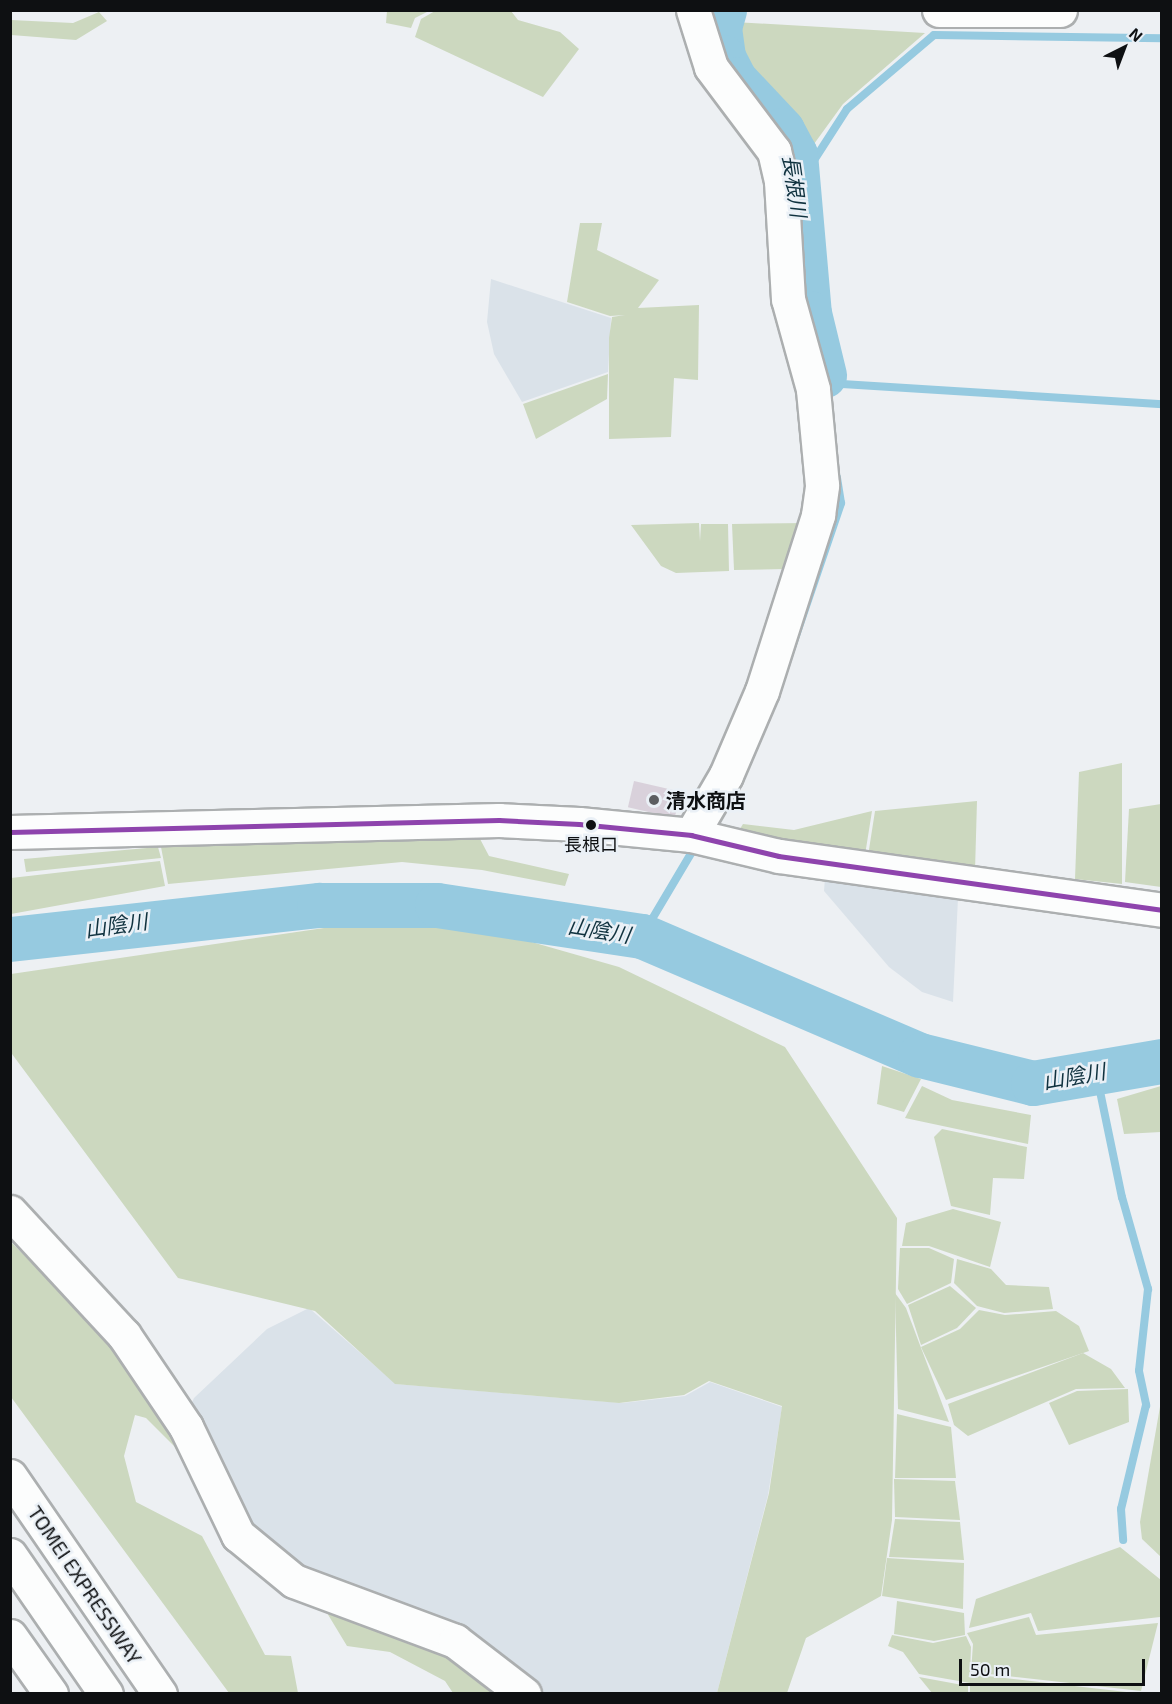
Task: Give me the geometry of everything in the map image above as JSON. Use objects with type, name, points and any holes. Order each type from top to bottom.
[{"type":"main road","points":[[691,835],[726,775],[762,691],[818,515],[822,485],[813,389],[788,299],[781,181],[774,151],[720,83],[701,50],[693,10]]},
{"type":"main road","points":[[939,10],[1060,10]]},
{"type":"main road","points":[[10,832],[499,820],[691,835],[779,856],[1161,910]]},
{"type":"main road","points":[[10,1212],[124,1335],[186,1427],[238,1535],[294,1581],[455,1641],[524,1694]]},
{"type":"main road","name":"TOMEI EXPRESSWAY","points":[[10,1476],[160,1694]]},
{"type":"main road","points":[[10,1555],[106,1694]]},
{"type":"main road","points":[[10,1636],[51,1694]]},
{"type":"shaded area","points":[[491,279],[611,318],[608,372],[522,402],[494,354],[487,322]]},
{"type":"shaded area","points":[[825,878],[958,898],[953,1002],[922,992],[889,967],[824,891]]},
{"type":"shaded area","points":[[309,1308],[396,1384],[622,1403],[685,1396],[710,1382],[782,1407],[768,1495],[717,1693],[541,1693],[507,1665],[323,1586],[259,1541],[185,1417],[194,1398],[267,1329]]},
{"type":"green space","points":[[387,10],[429,11],[415,18],[411,28],[386,23]]},
{"type":"green space","points":[[435,11],[511,11],[518,20],[560,32],[579,49],[543,97],[415,37],[421,19]]},
{"type":"green space","points":[[99,12],[107,21],[76,40],[11,35],[11,20],[73,23]]},
{"type":"green space","points":[[734,22],[925,33],[843,104],[806,155],[784,110],[743,68]]},
{"type":"green space","points":[[580,223],[602,223],[597,250],[659,280],[638,308],[699,305],[698,380],[674,378],[671,437],[609,439],[609,338],[612,317],[625,315],[610,316],[567,302]]},
{"type":"green space","points":[[608,374],[607,399],[536,439],[523,404]]},
{"type":"green space","points":[[699,523],[700,541],[701,524],[728,524],[729,571],[676,573],[661,566],[631,525]]},
{"type":"green space","points":[[807,523],[786,569],[734,570],[732,524]]},
{"type":"green space","points":[[1122,763],[1122,884],[1075,879],[1079,772]]},
{"type":"green space","points":[[977,801],[975,871],[868,856],[875,811]]},
{"type":"green space","points":[[1161,804],[1161,887],[1125,882],[1129,809]]},
{"type":"green space","points":[[872,811],[865,855],[738,832],[743,824],[794,830]]},
{"type":"green space","points":[[479,837],[489,856],[569,874],[565,886],[482,870],[402,862],[168,884],[161,847]]},
{"type":"green space","points":[[158,847],[161,858],[26,872],[24,859]]},
{"type":"green space","points":[[160,861],[165,886],[11,914],[11,878]]},
{"type":"green space","points":[[399,917],[507,935],[619,967],[785,1047],[897,1218],[892,1520],[881,1596],[806,1638],[787,1693],[717,1693],[769,1493],[782,1406],[709,1381],[684,1395],[619,1403],[395,1384],[315,1311],[178,1278],[12,1054],[11,974]]},
{"type":"green space","points":[[882,1066],[921,1079],[904,1112],[877,1104]]},
{"type":"green space","points":[[922,1086],[952,1100],[1031,1115],[1028,1144],[905,1118]]},
{"type":"green space","points":[[1161,1086],[1161,1132],[1124,1134],[1117,1099]]},
{"type":"green space","points":[[942,1129],[1027,1147],[1024,1179],[993,1178],[990,1215],[951,1206],[934,1137]]},
{"type":"green space","points":[[953,1209],[1001,1222],[990,1267],[929,1246],[902,1246],[906,1223]]},
{"type":"green space","points":[[11,1242],[126,1358],[184,1449],[209,1508],[174,1446],[146,1418],[135,1415],[124,1456],[136,1502],[202,1536],[265,1655],[291,1656],[298,1693],[229,1693],[11,1397]]},
{"type":"green space","points":[[900,1248],[929,1248],[954,1259],[951,1283],[907,1304],[898,1289]]},
{"type":"green space","points":[[957,1259],[991,1269],[1006,1285],[1049,1287],[1053,1309],[1004,1313],[977,1306],[954,1283]]},
{"type":"green space","points":[[950,1286],[976,1308],[957,1328],[921,1345],[908,1305]]},
{"type":"green space","points":[[895,1293],[906,1308],[949,1422],[898,1409]]},
{"type":"green space","points":[[979,1310],[1005,1315],[1056,1311],[1079,1326],[1089,1351],[946,1400],[921,1347],[960,1329]]},
{"type":"green space","points":[[1083,1353],[1111,1369],[1125,1388],[1076,1389],[968,1436],[954,1425],[948,1404]]},
{"type":"green space","points":[[1128,1389],[1129,1422],[1069,1445],[1049,1403],[1077,1391]]},
{"type":"green space","points":[[1161,1401],[1161,1557],[1142,1539],[1140,1522]]},
{"type":"green space","points":[[897,1414],[951,1427],[956,1478],[895,1478]]},
{"type":"green space","points":[[894,1479],[955,1481],[960,1520],[895,1517]]},
{"type":"green space","points":[[895,1519],[960,1522],[964,1560],[889,1557]]},
{"type":"green space","points":[[1120,1547],[1161,1580],[1160,1617],[1038,1631],[1031,1613],[969,1628],[976,1599]]},
{"type":"green space","points":[[887,1558],[964,1563],[963,1609],[882,1596]]},
{"type":"green space","points":[[897,1601],[964,1613],[965,1635],[934,1641],[894,1634]]},
{"type":"green space","points":[[324,1608],[450,1653],[506,1693],[453,1693],[445,1681],[390,1652],[347,1646]]},
{"type":"green space","points":[[1029,1617],[1036,1635],[1158,1623],[1141,1691],[971,1672],[973,1644],[967,1633]]},
{"type":"green space","points":[[892,1635],[933,1643],[966,1636],[971,1647],[970,1674],[1135,1693],[970,1693],[970,1683],[919,1674],[903,1652],[888,1646]]},
{"type":"green space","points":[[919,1677],[968,1686],[968,1693],[932,1693]]},
{"type":"building","name":"清水商店","points":[[634,781],[681,792],[675,818],[628,807]]},
{"type":"waterway","name":"長根川","points":[[724,10],[719,28],[723,57],[734,79],[782,130],[795,154],[809,313],[824,375]]},
{"type":"waterway","points":[[797,207],[809,168],[847,109],[934,35],[1162,38]]},
{"type":"waterway","points":[[827,390],[826,383],[1162,404]]},
{"type":"waterway","points":[[786,665],[841,503],[837,477]]},
{"type":"waterway","points":[[642,936],[696,845]]},
{"type":"waterway","name":"山陰川","points":[[10,939],[319,905],[437,905],[642,936],[920,1055],[1033,1083],[1162,1061]]},
{"type":"waterway","points":[[1096,1072],[1122,1197],[1148,1289],[1139,1371],[1146,1405],[1121,1509],[1123,1540]]},
{"type":"transit line","points":[[10,832],[499,820],[579,824],[691,835],[779,856],[1162,910]]},
{"type":"place","name":"清水商店","points":[[654,800]]},
{"type":"place","name":"長根口","points":[[591,825]]}]
